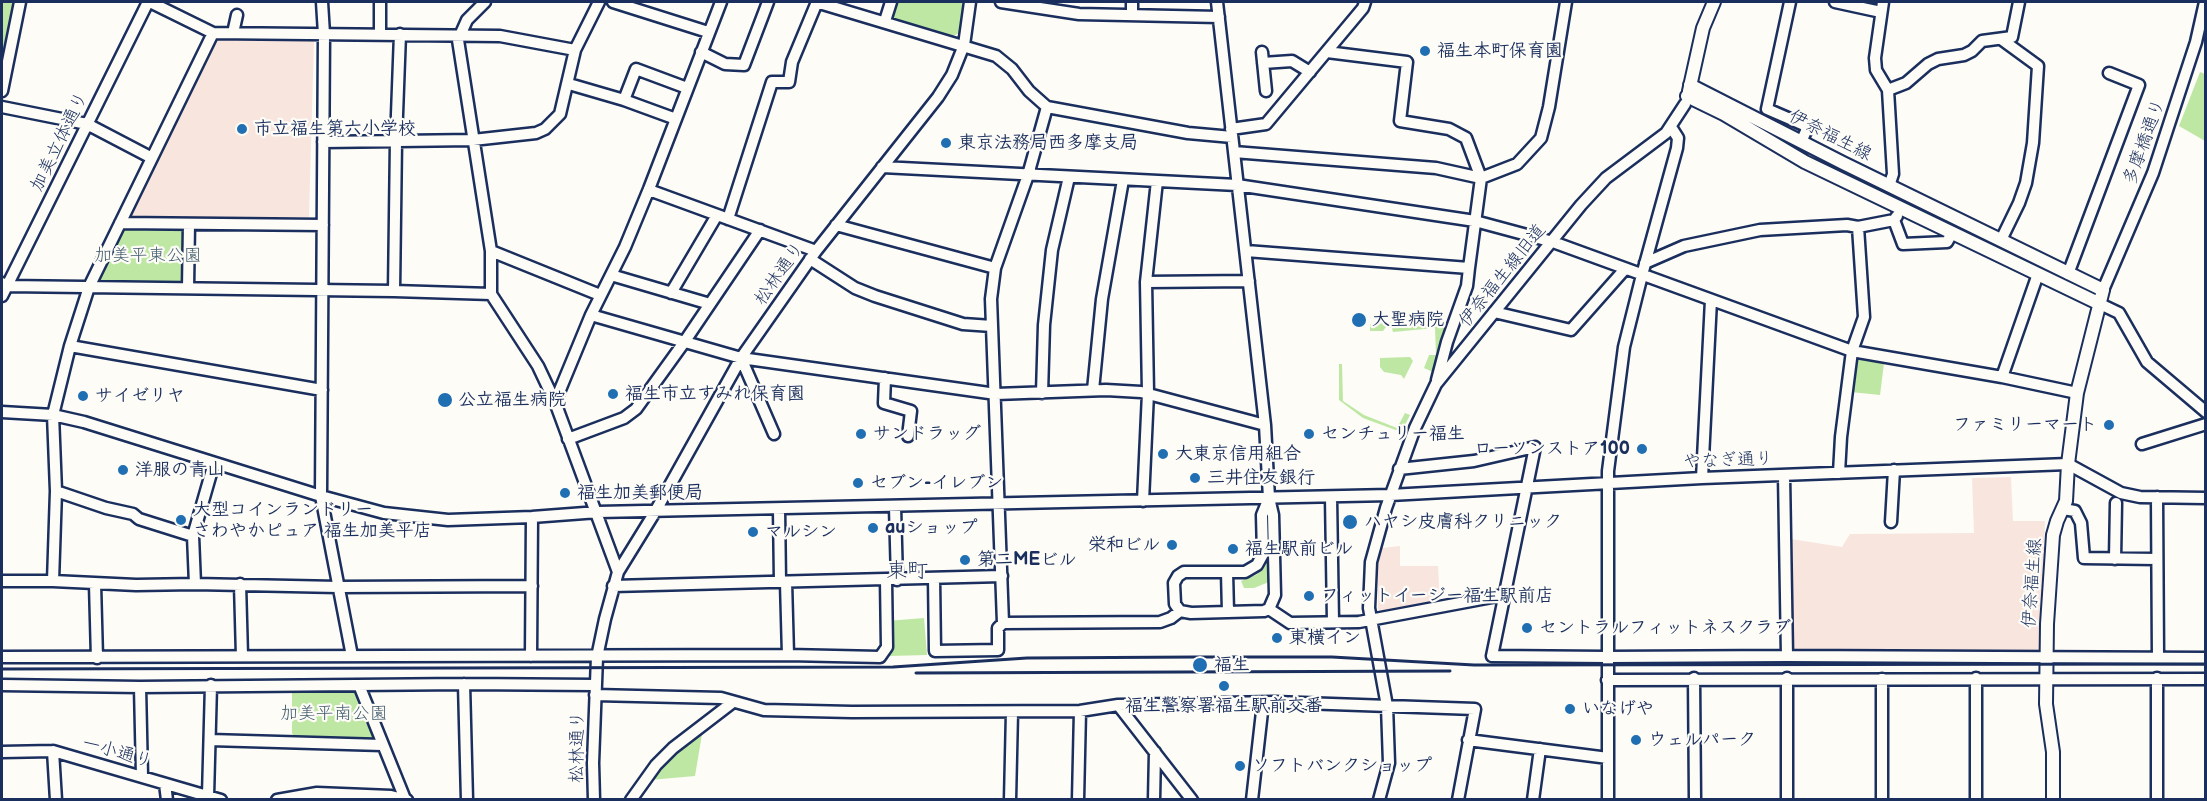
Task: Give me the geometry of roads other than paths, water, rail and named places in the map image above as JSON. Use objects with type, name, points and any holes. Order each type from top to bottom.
[{"type":"main road","points":[[1687,95],[1703,28],[1714,2]]},
{"type":"main road","name":"伊奈福生線","points":[[1687,95],[1801,142],[2103,290],[2077,393],[2066,501],[2056,521],[2053,535],[2046,679],[2046,704],[2053,752],[2053,800]]},
{"type":"main road","name":"伊奈福生線","points":[[1687,95],[1725,114],[1805,162],[2098,303]]},
{"type":"street","points":[[2,91],[20,2]]},
{"type":"street","points":[[149,2],[213,33],[500,36],[575,50]]},
{"type":"street","name":"加美立体通り","points":[[2,296],[4,284],[149,2]]},
{"type":"street","points":[[322,2],[324,33],[321,496],[352,656]]},
{"type":"street","points":[[380,2],[380,34]]},
{"type":"street","points":[[485,2],[467,20],[458,40],[491,251],[491,294],[538,366],[555,402],[598,512],[618,572]]},
{"type":"street","points":[[323,142],[473,140],[536,133],[545,129],[560,114],[569,84],[575,50],[599,2]]},
{"type":"street","points":[[613,2],[708,32]]},
{"type":"street","points":[[555,402],[591,315],[649,190],[721,2]]},
{"type":"street","points":[[701,52],[725,64],[744,66],[768,2]]},
{"type":"street","points":[[671,292],[722,217],[772,82],[789,82],[792,62],[817,2],[985,51],[1005,62],[1029,91],[1047,107],[1188,133],[1231,133],[1266,124],[1363,8],[1365,2]]},
{"type":"street","points":[[885,21],[891,2]]},
{"type":"street","name":"松林通り","points":[[594,800],[597,657],[618,572],[655,512],[741,358],[813,255],[938,97],[951,75],[963,45],[970,2]]},
{"type":"street","points":[[1001,2],[1078,14],[1219,17]]},
{"type":"street","points":[[1132,2],[1132,15]]},
{"type":"street","points":[[1217,2],[1265,425],[1269,498],[1273,515],[1275,595],[1269,609]]},
{"type":"street","points":[[1234,152],[1436,168],[1481,178],[1517,164],[1541,138],[1550,99],[1566,2]]},
{"type":"street","points":[[1790,2],[1767,109],[1804,125],[1807,129],[1801,142]]},
{"type":"street","points":[[1835,2],[1882,7],[1875,58],[1876,70],[1888,90],[1893,174],[1890,186]]},
{"type":"street","points":[[1888,90],[1906,83],[1938,59],[1964,55],[1982,41],[2012,38],[2019,2]]},
{"type":"street","name":"多摩橋通り","points":[[2103,290],[2153,173],[2196,42],[2205,2]]},
{"type":"street","points":[[233,33],[237,15]]},
{"type":"street","points":[[53,581],[56,491],[53,415],[70,346],[89,287],[213,33]]},
{"type":"street","points":[[394,291],[400,34]]},
{"type":"street","points":[[2001,39],[2038,66],[2034,143],[2026,183],[2001,240]]},
{"type":"street","points":[[1327,52],[1407,62],[1400,121],[1449,129],[1466,138],[1481,178],[1467,286],[1447,342],[1436,384]]},
{"type":"street","points":[[1266,91],[1262,58],[1292,61],[1310,72]]},
{"type":"street","points":[[624,100],[636,69],[687,88]]},
{"type":"street","points":[[2068,274],[2139,85],[2109,73]]},
{"type":"street","points":[[569,84],[624,100],[676,119]]},
{"type":"street","name":"伊奈福生線旧道","points":[[1379,800],[1389,763],[1387,706],[1370,608],[1371,562],[1390,495],[1415,428],[1436,384],[1494,312],[1606,178],[1671,127],[1687,95]]},
{"type":"street","points":[[2,107],[87,124],[152,158]]},
{"type":"street","points":[[1003,623],[991,299],[995,268],[1028,175],[1047,107]]},
{"type":"street","points":[[1608,800],[1607,484],[1624,347],[1677,148],[1678,138],[1671,127]]},
{"type":"street","points":[[882,167],[1238,185],[1475,222],[1552,242],[1852,351],[2002,377],[2077,393]]},
{"type":"street","points":[[1042,393],[1044,325],[1052,250],[1069,177]]},
{"type":"street","points":[[1093,390],[1102,299],[1123,180]]},
{"type":"street","points":[[1143,501],[1148,393],[1146,282],[1157,181]]},
{"type":"street","points":[[649,190],[760,230],[813,255],[855,288],[875,296],[963,324],[992,326]]},
{"type":"street","points":[[1645,263],[1684,246],[1760,230],[1847,225],[1858,227],[1894,220],[1901,208]]},
{"type":"street","points":[[1894,220],[1903,244],[1947,242],[1952,233]]},
{"type":"street","points":[[120,223],[322,225]]},
{"type":"street","points":[[188,288],[189,224]]},
{"type":"street","points":[[836,225],[995,268]]},
{"type":"street","points":[[1839,472],[1852,351],[1864,316],[1858,227]]},
{"type":"street","points":[[568,439],[624,418],[636,409],[760,230]]},
{"type":"street","points":[[491,251],[600,295]]},
{"type":"street","points":[[1246,251],[1469,268]]},
{"type":"street","points":[[1494,312],[1571,330],[1625,269]]},
{"type":"street","points":[[2002,377],[2038,274]]},
{"type":"street","points":[[611,275],[710,304]]},
{"type":"street","points":[[1146,282],[1249,281]]},
{"type":"street","points":[[4,284],[491,294]]},
{"type":"street","points":[[1702,478],[1711,300]]},
{"type":"street","points":[[2098,303],[2119,313],[2147,362],[2205,412]]},
{"type":"street","points":[[591,315],[741,358],[996,394],[1093,390],[1148,393],[1265,425]]},
{"type":"street","points":[[70,346],[321,390]]},
{"type":"street","points":[[741,358],[774,434]]},
{"type":"street","points":[[885,378],[884,403],[912,411],[908,436]]},
{"type":"street","name":"やなぎ通り","points":[[2,412],[53,415],[84,422],[321,496],[384,513],[448,520],[598,512],[1390,495],[1702,478],[2068,464]]},
{"type":"street","points":[[2142,444],[2205,424]]},
{"type":"street","points":[[1399,469],[1474,461],[1535,447],[1492,656],[2205,658]]},
{"type":"street","points":[[195,584],[193,536],[214,463]]},
{"type":"street","points":[[2068,464],[2121,493],[2140,497],[2205,498]]},
{"type":"street","points":[[1894,470],[1895,515]]},
{"type":"street","points":[[1784,475],[1787,656]]},
{"type":"street","points":[[56,491],[106,508],[133,514],[139,519],[193,536]]},
{"type":"street","points":[[1331,497],[1333,622]]},
{"type":"street","points":[[2157,497],[2158,658]]},
{"type":"street","points":[[1269,498],[1262,515],[1263,554],[1260,560],[1251,570],[1184,572],[1174,583],[1173,597],[1180,611],[1191,613],[1257,612],[1269,609],[1290,622],[1333,622],[1372,620],[1503,595]]},
{"type":"street","points":[[2115,559],[2116,503]]},
{"type":"street","points":[[2,657],[788,655],[880,657],[887,647],[894,507]]},
{"type":"street","points":[[2063,508],[2075,511],[2081,523],[2084,558],[2157,559]]},
{"type":"street","points":[[778,509],[788,655]]},
{"type":"street","points":[[531,656],[532,517]]},
{"type":"street","points":[[1227,572],[1228,612]]},
{"type":"street","points":[[613,586],[1002,576]]},
{"type":"street","points":[[934,578],[935,651],[998,650],[998,628],[1003,623],[1160,622],[1180,611]]},
{"type":"street","points":[[2,581],[338,587],[532,586]]},
{"type":"street","points":[[95,584],[97,658]]},
{"type":"street","points":[[240,584],[242,656]]},
{"type":"street","points":[[1607,680],[1694,678],[2205,679]]},
{"type":"street","points":[[1694,678],[1695,800]]},
{"type":"street","points":[[1787,678],[1787,800]]},
{"type":"street","points":[[1976,678],[1976,800]]},
{"type":"street","points":[[2157,678],[2157,800]]},
{"type":"street","points":[[1882,679],[1882,800]]},
{"type":"street","points":[[464,684],[467,800]]},
{"type":"street","points":[[2,685],[140,687],[464,684],[721,698],[764,710],[1080,711],[1118,705],[1274,702],[1475,709],[1458,800]]},
{"type":"street","points":[[208,796],[211,685]]},
{"type":"street","points":[[359,686],[406,799]]},
{"type":"street","points":[[140,687],[142,776]]},
{"type":"street","points":[[631,800],[656,765],[694,730],[733,702]]},
{"type":"street","points":[[1252,800],[1263,703]]},
{"type":"street","points":[[1118,705],[1192,800]]},
{"type":"street","points":[[1077,800],[1080,711]]},
{"type":"street","points":[[1010,800],[1012,712]]},
{"type":"street","points":[[210,740],[382,745]]},
{"type":"street","points":[[1468,740],[1608,758]]},
{"type":"street","points":[[1533,800],[1540,749]]},
{"type":"street","points":[[53,751],[56,800]]},
{"type":"street","name":"一小通り","points":[[2,752],[53,751],[221,800]]},
{"type":"street","points":[[1154,800],[1155,752]]},
{"type":"street","points":[[165,784],[167,800]]},
{"type":"street","points":[[284,799],[317,793],[391,796],[406,799]]},
{"type":"railway","points":[[2,669],[893,667],[1027,658],[1197,657],[1332,657],[1474,665],[2206,664]]},
{"type":"railway","points":[[916,673],[1450,671]]},
{"type":"place","name":"福生本町保育園","points":[[1425,51]]},
{"type":"place","name":"市立福生第六小学校","points":[[242,129]]},
{"type":"place","name":"東京法務局西多摩支局","points":[[946,143]]},
{"type":"place","name":"大聖病院","points":[[1359,320]]},
{"type":"place","name":"福生市立すみれ保育園","points":[[613,394]]},
{"type":"place","name":"サイゼリヤ","points":[[83,396]]},
{"type":"place","name":"公立福生病院","points":[[445,400]]},
{"type":"place","name":"ファミリーマート","points":[[2109,425]]},
{"type":"place","name":"サンドラッグ","points":[[861,434]]},
{"type":"place","name":"センチュリー福生","points":[[1309,434]]},
{"type":"place","name":"ローソンストア100","points":[[1642,449]]},
{"type":"place","name":"大東京信用組合","points":[[1163,454]]},
{"type":"place","name":"洋服の青山","points":[[123,470]]},
{"type":"place","name":"三井住友銀行","points":[[1195,478]]},
{"type":"place","name":"セブン-イレブン","points":[[858,483]]},
{"type":"place","name":"福生加美郵便局","points":[[565,493]]},
{"type":"place","name":"大型コインランドリー さわやかピュア 福生加美平店","points":[[181,520]]},
{"type":"place","name":"ハヤシ皮膚科クリニック","points":[[1350,522]]},
{"type":"place","name":"auショップ","points":[[873,528]]},
{"type":"place","name":"マルシン","points":[[753,532]]},
{"type":"place","name":"栄和ビル","points":[[1172,545]]},
{"type":"place","name":"福生駅前ビル","points":[[1233,549]]},
{"type":"place","name":"第二MEビル","points":[[965,560]]},
{"type":"place","name":"フィットイージー福生駅前店","points":[[1309,596]]},
{"type":"place","name":"セントラルフィットネスクラブ","points":[[1527,628]]},
{"type":"place","name":"東横イン","points":[[1277,638]]},
{"type":"place","name":"福生","points":[[1200,665]]},
{"type":"place","name":"福生警察署福生駅前交番","points":[[1224,686]]},
{"type":"place","name":"いなげや","points":[[1570,709]]},
{"type":"place","name":"ウェルパーク","points":[[1636,740]]},
{"type":"place","name":"ソフトバンクショップ","points":[[1240,766]]},
{"type":"district","name":"東町","points":[[907,572]]},
{"type":"park label","name":"加美平東公園","points":[[148,256]]},
{"type":"park label","name":"加美平南公園","points":[[334,714]]}]
